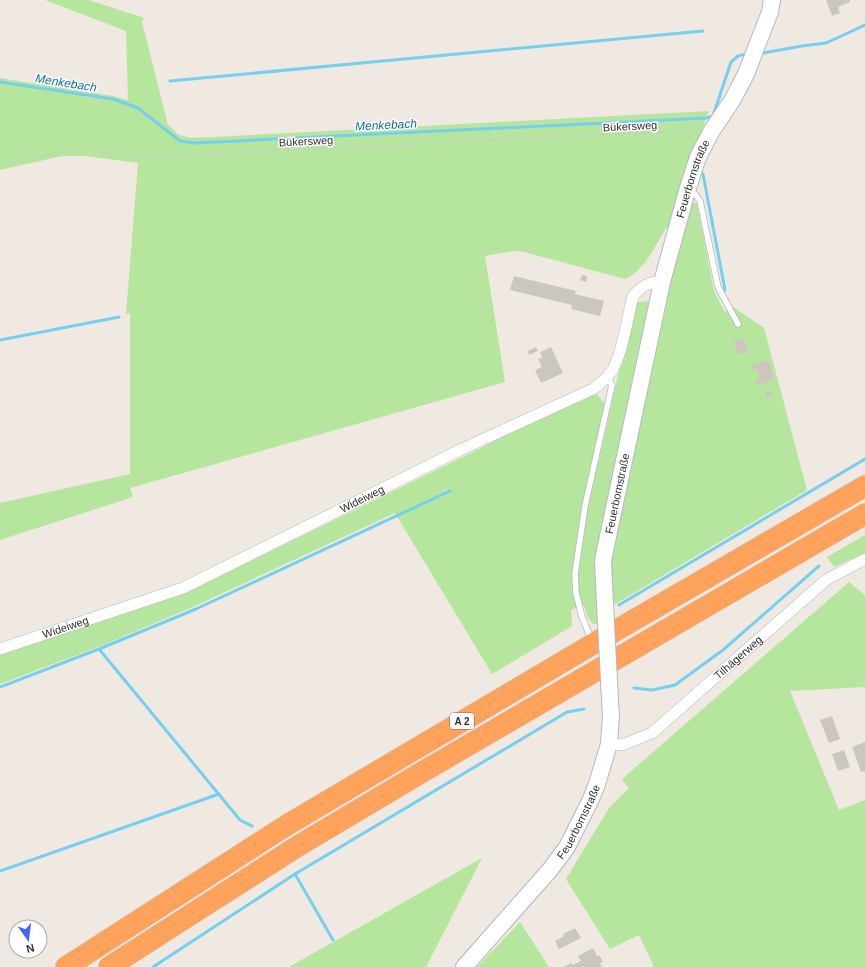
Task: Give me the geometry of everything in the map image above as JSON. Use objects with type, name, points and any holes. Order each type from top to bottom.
[{"type":"highway","name":"A 2","points":[[66,967],[294,821],[593,644],[865,486]]},
{"type":"highway","name":"A 2","points":[[109,967],[298,846],[391,790],[865,514]]},
{"type":"street","name":"Feuerbornstraße","points":[[464,967],[549,871],[567,847],[597,784],[609,744],[611,715],[603,560],[662,282],[698,157],[711,132],[733,99],[746,74],[770,12],[772,0]]},
{"type":"street","name":"Wideiweg","points":[[0,649],[183,588],[460,450],[593,388],[607,377],[619,354],[633,296],[649,283],[662,282]]},
{"type":"street","points":[[861,561],[865,572]]},
{"type":"street","name":"Tilhägerweg","points":[[609,744],[622,745],[652,733],[826,580],[861,561]]},
{"type":"lane","points":[[687,191],[695,194],[700,201],[718,288],[738,324]]},
{"type":"lane","points":[[593,644],[582,617],[576,593],[575,574],[585,506],[612,384],[607,377]]},
{"type":"path","name":"Bükersweg","points":[[0,165],[61,152],[85,150],[145,157],[704,130],[711,132]]},
{"type":"green space","points":[[45,0],[89,0],[144,18],[142,22],[168,125],[179,135],[192,138],[709,111],[686,175],[671,229],[666,228],[644,264],[632,275],[625,279],[524,252],[513,251],[485,256],[505,382],[130,488],[133,497],[0,540],[0,503],[130,474],[130,313],[126,314],[138,163],[84,156],[62,156],[0,170],[0,78],[113,96],[128,100],[126,31]]},
{"type":"green space","points":[[690,201],[697,204],[714,291],[725,312],[732,306],[764,328],[807,490],[612,606],[610,560],[663,303]]},
{"type":"green space","points":[[651,301],[601,621],[596,624],[593,624],[588,618],[584,605],[571,610],[572,626],[492,674],[395,513],[195,606],[98,647],[0,684],[0,655],[190,591],[595,392],[605,404],[592,463],[599,461],[631,316],[638,302]]},
{"type":"green space","points":[[865,535],[865,553],[834,567],[827,557]]},
{"type":"green space","points":[[849,582],[865,595],[865,687],[790,691],[839,810],[865,800],[865,967],[654,967],[639,935],[610,949],[566,879],[609,808],[629,788],[622,779]]},
{"type":"green space","points":[[482,858],[426,967],[289,967]]},
{"type":"green space","points":[[520,922],[549,967],[477,967]]},
{"type":"building","points":[[826,0],[850,0],[850,2],[838,7],[840,13],[832,16]]},
{"type":"building","points":[[582,275],[587,276],[586,282],[580,280]]},
{"type":"building","points":[[514,276],[576,291],[575,294],[604,301],[600,316],[571,309],[572,305],[510,290]]},
{"type":"building","points":[[744,338],[748,352],[737,354],[734,341]]},
{"type":"building","points":[[536,347],[538,351],[529,355],[528,351]]},
{"type":"building","points":[[551,347],[563,373],[541,383],[535,370],[542,367],[538,359],[542,358],[540,352]]},
{"type":"building","points":[[769,360],[774,380],[757,385],[755,379],[760,378],[757,369],[753,371],[751,365]]},
{"type":"building","points":[[770,390],[772,396],[766,398],[765,392]]},
{"type":"building","points":[[832,716],[840,739],[829,743],[820,720]]},
{"type":"building","points":[[865,742],[865,771],[861,772],[852,747]]},
{"type":"building","points":[[844,750],[850,767],[838,771],[832,754]]},
{"type":"building","points":[[575,928],[581,938],[559,949],[555,941],[564,936],[563,934]]},
{"type":"building","points":[[593,948],[597,956],[599,955],[603,962],[600,963],[602,967],[563,967],[572,963],[573,965],[581,961],[578,956]]},
{"type":"waterway","name":"Menkebach","points":[[763,53],[826,43],[865,25]]},
{"type":"waterway","points":[[170,81],[703,31]]},
{"type":"waterway","name":"Menkebach","points":[[0,82],[113,99],[138,108],[180,141],[195,143],[707,118],[713,116],[731,62],[738,56],[746,54]]},
{"type":"waterway","points":[[703,174],[725,290]]},
{"type":"waterway","points":[[0,340],[119,317]]},
{"type":"waterway","points":[[619,605],[865,459]]},
{"type":"waterway","points":[[0,687],[99,649],[196,609],[450,491]]},
{"type":"waterway","points":[[634,688],[652,690],[675,685],[723,650],[819,566]]},
{"type":"waterway","points":[[99,649],[240,820],[252,826]]},
{"type":"waterway","points":[[153,967],[295,874],[567,712],[584,709]]},
{"type":"waterway","points":[[0,871],[219,794]]},
{"type":"waterway","points":[[295,874],[333,940]]}]
